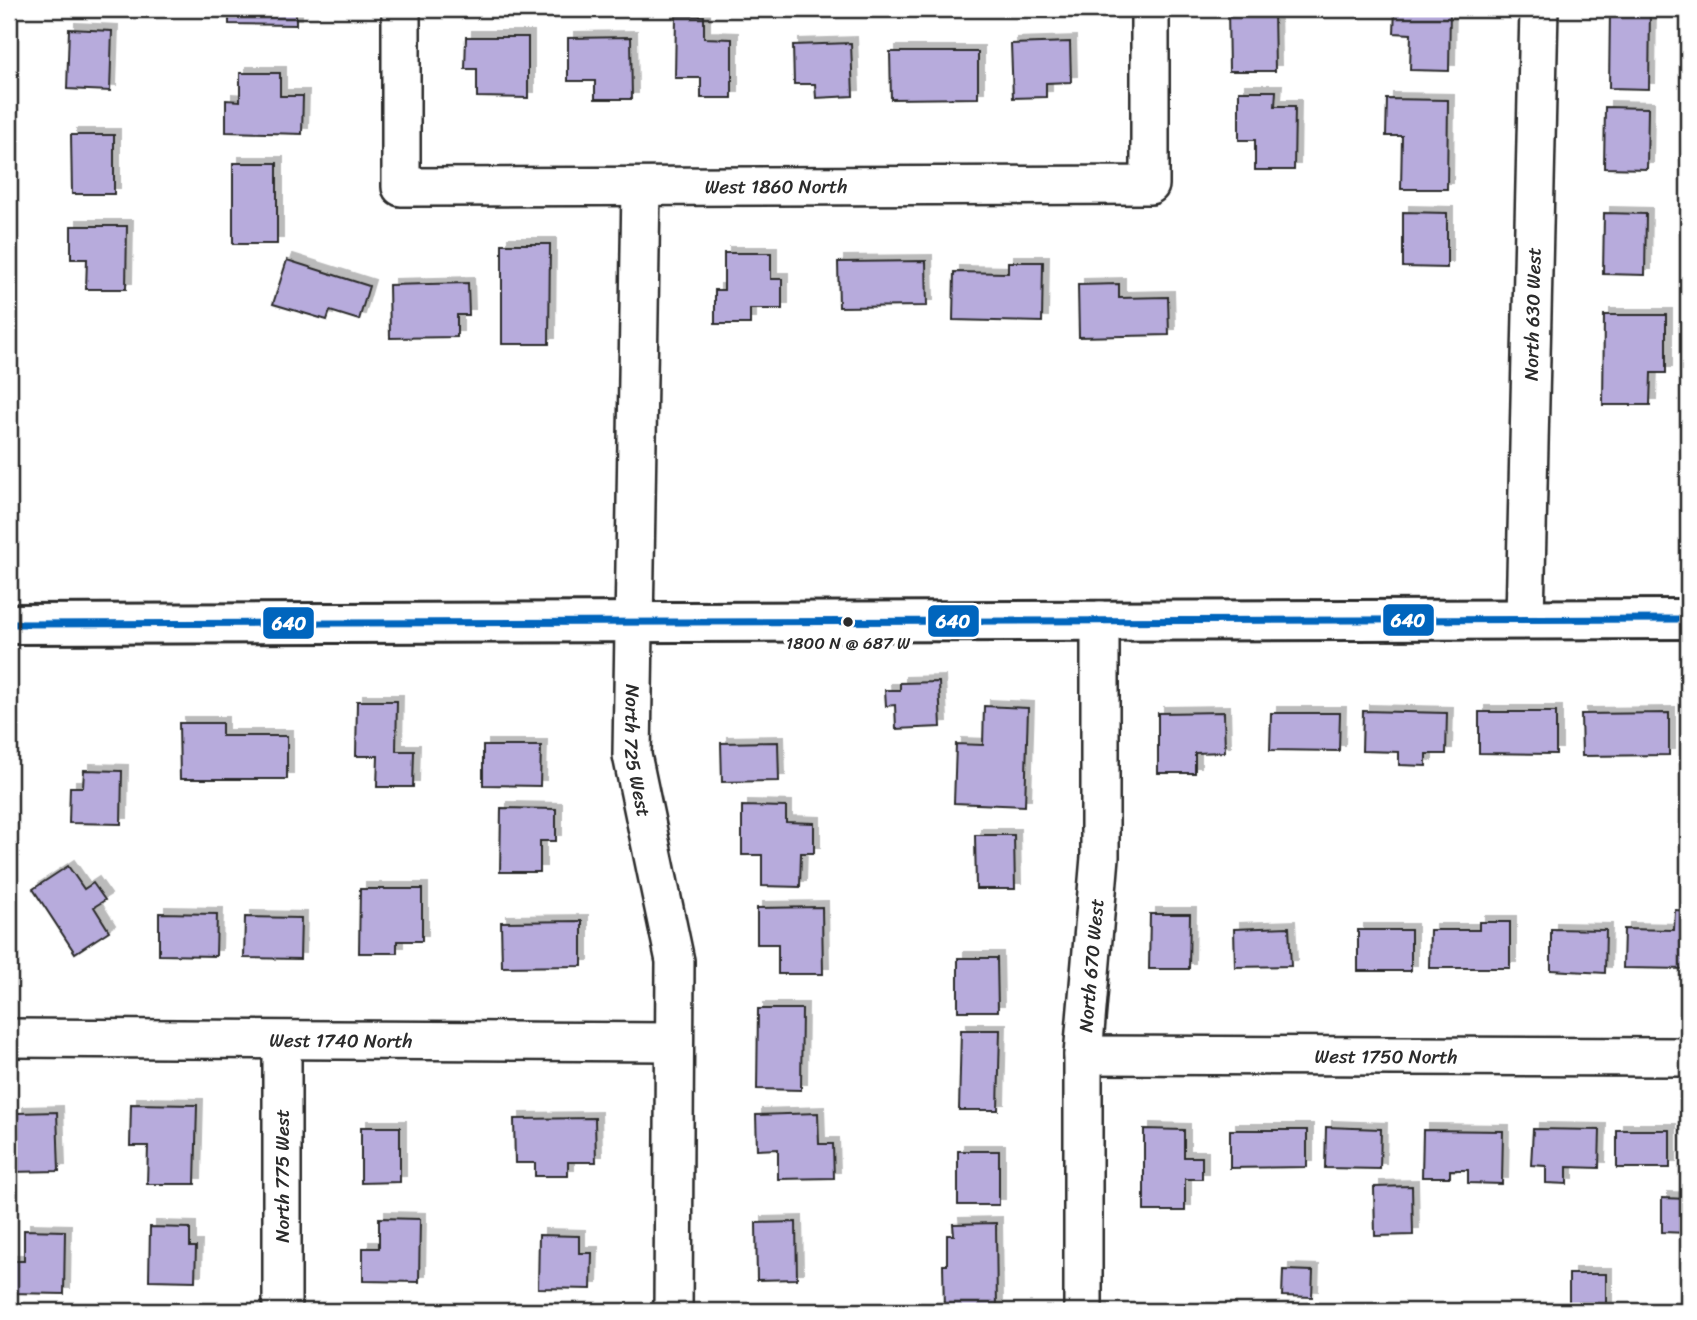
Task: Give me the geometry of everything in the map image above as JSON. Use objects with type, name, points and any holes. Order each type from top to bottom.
[{"type":"main road","points":[[9,624],[1688,619]]},
{"type":"street","name":"West 1860 North","points":[[401,9],[401,187],[1150,185],[1150,9]]},
{"type":"street","name":"North 630 West","points":[[1525,618],[1539,9]]},
{"type":"street","name":"North 725 West","points":[[641,187],[632,755],[675,961],[673,1311]]},
{"type":"street","name":"North 670 West","points":[[1083,1311],[1083,1055],[1100,858],[1100,620]]},
{"type":"street","name":"West 1740 North","points":[[9,1038],[674,1042]]},
{"type":"street","name":"North 775 West","points":[[282,1041],[282,1311]]},
{"type":"street","name":"West 1750 North","points":[[1083,1055],[1688,1057]]},
{"type":"building","points":[[229,9],[296,9],[296,25],[229,24]]},
{"type":"building","points":[[1228,9],[1274,9],[1275,71],[1229,71]]},
{"type":"building","points":[[1395,9],[1450,9],[1449,71],[1410,70],[1411,34],[1394,33]]},
{"type":"building","points":[[1610,9],[1650,9],[1649,89],[1609,88]]},
{"type":"building","points":[[676,16],[704,16],[704,38],[732,39],[732,98],[701,98],[701,78],[675,78]]},
{"type":"building","points":[[69,29],[112,31],[110,91],[67,89]]},
{"type":"building","points":[[466,37],[528,37],[528,98],[477,97],[477,69],[465,69]]},
{"type":"building","points":[[631,37],[632,99],[595,99],[595,81],[568,81],[568,38]]},
{"type":"building","points":[[1070,42],[1071,82],[1046,83],[1046,97],[1013,98],[1011,44]]},
{"type":"building","points":[[851,43],[853,96],[816,98],[815,84],[794,84],[793,45]]},
{"type":"building","points":[[890,52],[978,52],[978,98],[891,99]]},
{"type":"building","points":[[240,73],[280,73],[280,96],[303,96],[302,134],[226,132],[226,100],[240,101]]},
{"type":"building","points":[[1239,91],[1276,91],[1275,106],[1295,106],[1294,170],[1255,170],[1255,140],[1239,140]]},
{"type":"building","points":[[1387,99],[1448,100],[1447,189],[1401,189],[1402,136],[1386,136]]},
{"type":"building","points":[[1605,107],[1648,108],[1647,169],[1604,168]]},
{"type":"building","points":[[71,135],[114,135],[114,194],[72,194]]},
{"type":"building","points":[[233,163],[277,163],[277,244],[233,244]]},
{"type":"building","points":[[1403,212],[1447,213],[1447,268],[1403,267]]},
{"type":"building","points":[[1604,213],[1646,214],[1645,275],[1603,274]]},
{"type":"building","points":[[71,226],[127,226],[126,289],[86,289],[87,259],[71,259]]},
{"type":"building","points":[[502,244],[550,244],[549,344],[502,344]]},
{"type":"building","points":[[724,253],[771,253],[771,279],[782,279],[782,309],[750,309],[750,324],[715,324],[715,290],[724,290]]},
{"type":"building","points":[[287,260],[369,286],[359,320],[330,311],[327,320],[273,304]]},
{"type":"building","points":[[926,261],[927,306],[839,307],[838,262]]},
{"type":"building","points":[[1008,262],[1043,262],[1042,322],[953,320],[954,272],[1008,273]]},
{"type":"building","points":[[468,283],[469,315],[457,315],[457,337],[390,338],[389,285]]},
{"type":"building","points":[[1119,284],[1119,298],[1168,297],[1169,335],[1079,337],[1078,285]]},
{"type":"building","points":[[1604,315],[1666,315],[1666,373],[1651,373],[1650,405],[1603,405]]},
{"type":"building","points":[[939,682],[941,727],[896,729],[895,705],[886,706],[885,690],[900,690],[900,683]]},
{"type":"building","points":[[357,701],[397,701],[396,751],[414,751],[413,787],[377,787],[378,756],[356,756]]},
{"type":"building","points":[[984,706],[1028,708],[1025,806],[954,803],[956,744],[983,745]]},
{"type":"building","points":[[1363,711],[1447,713],[1446,754],[1426,754],[1426,766],[1399,765],[1399,752],[1362,751]]},
{"type":"building","points":[[1224,712],[1225,752],[1195,753],[1195,773],[1158,773],[1158,713]]},
{"type":"building","points":[[1479,712],[1556,712],[1556,754],[1479,753]]},
{"type":"building","points":[[1271,713],[1340,713],[1339,751],[1270,750]]},
{"type":"building","points":[[1669,713],[1669,755],[1582,756],[1581,714]]},
{"type":"building","points":[[179,723],[222,723],[222,736],[287,736],[287,779],[180,779]]},
{"type":"building","points":[[778,742],[779,781],[722,782],[721,743]]},
{"type":"building","points":[[483,746],[541,746],[540,786],[483,785]]},
{"type":"building","points":[[84,770],[122,771],[121,824],[69,823],[70,787],[83,787]]},
{"type":"building","points":[[742,806],[786,807],[786,822],[814,823],[814,853],[801,853],[800,887],[762,886],[762,855],[742,855]]},
{"type":"building","points":[[501,808],[556,809],[556,841],[540,841],[540,872],[500,872]]},
{"type":"building","points":[[975,835],[1014,835],[1015,889],[976,889]]},
{"type":"building","points":[[68,866],[84,889],[93,883],[105,900],[94,907],[109,931],[75,953],[33,889]]},
{"type":"building","points":[[360,889],[422,889],[422,941],[397,941],[397,953],[359,953]]},
{"type":"building","points":[[822,907],[823,974],[778,974],[778,944],[757,944],[757,908]]},
{"type":"building","points":[[1675,910],[1688,911],[1688,969],[1623,968],[1624,929],[1674,930]]},
{"type":"building","points":[[159,913],[217,914],[216,956],[159,955]]},
{"type":"building","points":[[1150,914],[1190,914],[1189,969],[1149,969]]},
{"type":"building","points":[[245,917],[301,918],[300,959],[244,958]]},
{"type":"building","points":[[582,921],[582,966],[502,967],[501,922]]},
{"type":"building","points":[[1479,922],[1510,922],[1510,968],[1429,968],[1430,930],[1479,930]]},
{"type":"building","points":[[1289,927],[1291,966],[1235,967],[1234,929]]},
{"type":"building","points":[[1551,929],[1606,930],[1605,973],[1551,970]]},
{"type":"building","points":[[1358,930],[1411,930],[1411,971],[1358,971]]},
{"type":"building","points":[[958,958],[997,958],[998,1011],[958,1011]]},
{"type":"building","points":[[758,1009],[802,1009],[801,1090],[757,1089]]},
{"type":"building","points":[[961,1030],[1000,1030],[998,1110],[959,1110]]},
{"type":"building","points":[[131,1104],[197,1105],[195,1184],[147,1184],[148,1146],[130,1146]]},
{"type":"building","points":[[57,1112],[59,1171],[10,1172],[9,1138],[18,1138],[17,1113]]},
{"type":"building","points":[[818,1113],[819,1144],[833,1144],[834,1178],[778,1179],[778,1149],[757,1150],[756,1115]]},
{"type":"building","points":[[595,1118],[596,1162],[568,1162],[568,1176],[535,1176],[535,1163],[515,1163],[514,1119]]},
{"type":"building","points":[[361,1127],[400,1127],[400,1182],[361,1183]]},
{"type":"building","points":[[1326,1127],[1381,1129],[1380,1169],[1325,1168]]},
{"type":"building","points":[[1144,1129],[1184,1130],[1184,1157],[1202,1157],[1202,1179],[1185,1179],[1185,1211],[1144,1211]]},
{"type":"building","points":[[1533,1129],[1600,1130],[1599,1168],[1567,1167],[1567,1184],[1546,1183],[1546,1166],[1531,1165]]},
{"type":"building","points":[[1230,1130],[1307,1130],[1307,1167],[1230,1168]]},
{"type":"building","points":[[1423,1130],[1503,1131],[1502,1184],[1468,1183],[1468,1170],[1450,1170],[1450,1177],[1422,1177]]},
{"type":"building","points":[[1617,1130],[1670,1130],[1670,1168],[1617,1168]]},
{"type":"building","points":[[958,1151],[999,1151],[999,1205],[958,1205]]},
{"type":"building","points":[[1412,1186],[1413,1235],[1375,1236],[1374,1187]]},
{"type":"building","points":[[1662,1198],[1688,1199],[1688,1233],[1662,1232]]},
{"type":"building","points":[[379,1218],[420,1219],[419,1282],[363,1281],[363,1248],[379,1248]]},
{"type":"building","points":[[796,1222],[797,1279],[757,1280],[756,1223]]},
{"type":"building","points":[[996,1223],[997,1310],[944,1310],[943,1265],[947,1265],[947,1235],[954,1235],[953,1224]]},
{"type":"building","points":[[150,1227],[190,1228],[190,1247],[196,1247],[195,1281],[149,1280]]},
{"type":"building","points":[[24,1230],[65,1231],[64,1294],[9,1293],[9,1261],[24,1261]]},
{"type":"building","points":[[539,1235],[579,1236],[579,1253],[592,1253],[591,1289],[538,1288]]},
{"type":"building","points":[[1283,1270],[1313,1271],[1312,1297],[1282,1296]]},
{"type":"building","points":[[1569,1274],[1606,1274],[1606,1311],[1569,1311]]},
{"type":"transit line","name":"640","points":[[9,624],[1688,619]]},
{"type":"place","name":"1800 N @ 687 W","points":[[848,622]]}]
